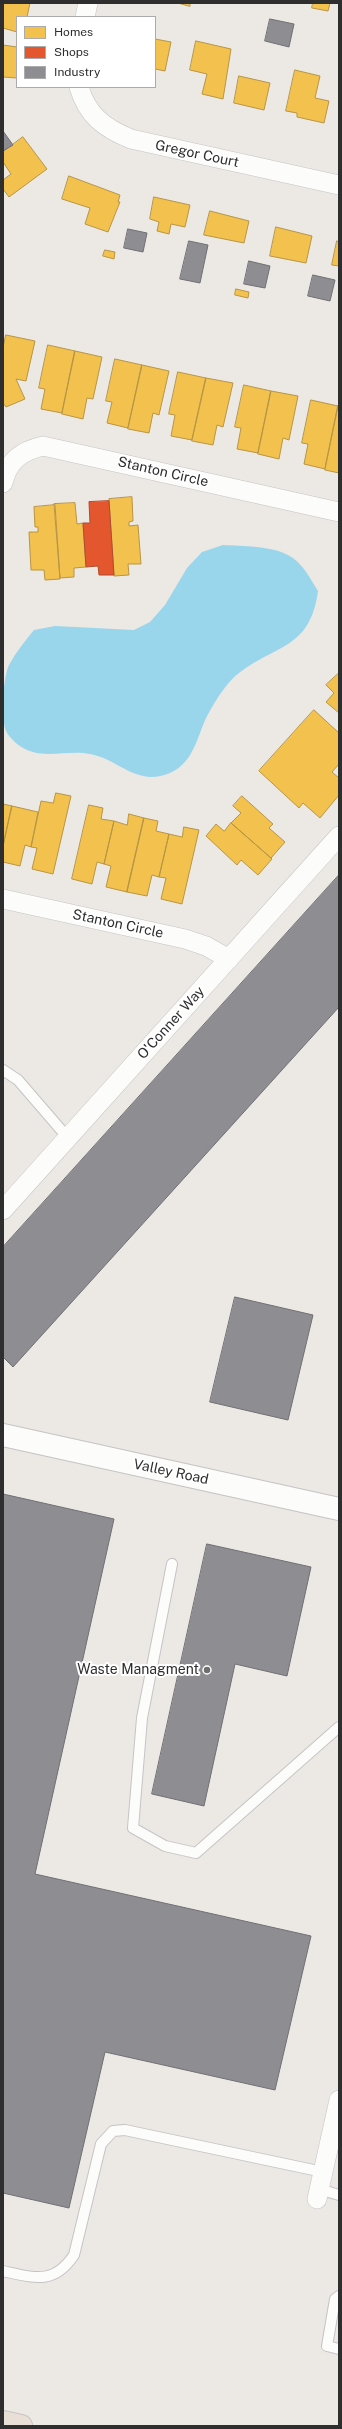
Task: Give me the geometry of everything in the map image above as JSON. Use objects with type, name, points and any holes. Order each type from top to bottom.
[{"type":"highway","points":[[3,2422],[21,2426]]},
{"type":"main road","name":"Valley Road","points":[[3,1435],[339,1509]]},
{"type":"street","points":[[85,16],[88,3]]},
{"type":"street","name":"Gregor Court","points":[[79,88],[90,112],[101,124],[131,139],[339,185]]},
{"type":"street","name":"Stanton Circle","points":[[3,483],[12,461],[22,453],[43,446],[339,512]]},
{"type":"street","name":"O'Conner Way","points":[[3,1210],[339,836]]},
{"type":"street","name":"Stanton Circle","points":[[3,900],[186,938],[206,946],[229,959]]},
{"type":"street","points":[[320,2187],[339,2104]]},
{"type":"lane","points":[[3,1070],[18,1080],[68,1138]]},
{"type":"lane","points":[[172,1564],[142,1718],[133,1828],[165,1846],[196,1854],[339,1727]]},
{"type":"lane","points":[[3,2271],[35,2278],[52,2276],[65,2269],[74,2255],[101,2144],[113,2131],[125,2130],[320,2187],[339,2195]]},
{"type":"lane","points":[[339,2296],[335,2299],[327,2346],[339,2349]]},
{"type":"water","points":[[223,545],[265,548],[288,555],[302,566],[318,591],[314,610],[308,624],[300,635],[279,650],[239,673],[227,685],[216,700],[206,718],[191,753],[179,768],[170,773],[147,777],[128,771],[110,761],[90,754],[47,754],[29,751],[18,745],[12,739],[7,733],[4,719],[3,699],[5,679],[9,665],[34,630],[55,626],[134,630],[150,622],[165,605],[187,568],[202,552]]},
{"type":"building: Homes","points":[[3,3],[30,3],[27,16],[16,16],[16,32],[3,28]]},
{"type":"building: Homes","points":[[178,3],[190,3],[190,6]]},
{"type":"building: Homes","points":[[313,3],[330,3],[328,11],[312,8]]},
{"type":"building: Homes","points":[[156,39],[171,42],[165,71],[156,69]]},
{"type":"building: Homes","points":[[196,41],[231,49],[223,99],[202,94],[207,74],[190,70]]},
{"type":"building: Homes","points":[[3,45],[16,47],[16,78],[3,77]]},
{"type":"building: Homes","points":[[295,70],[320,76],[315,98],[329,101],[324,123],[297,117],[297,113],[286,111]]},
{"type":"building: Homes","points":[[239,76],[270,83],[264,110],[234,103]]},
{"type":"building: Homes","points":[[23,137],[47,169],[9,197],[3,189],[3,180],[11,174],[3,162],[3,152]]},
{"type":"building: Homes","points":[[69,176],[120,195],[118,202],[120,202],[108,232],[85,224],[90,208],[62,199]]},
{"type":"building: Homes","points":[[154,197],[190,205],[185,227],[171,224],[169,234],[157,231],[159,222],[150,219]]},
{"type":"building: Homes","points":[[210,211],[249,221],[244,243],[204,235]]},
{"type":"building: Homes","points":[[276,227],[312,236],[306,263],[270,256]]},
{"type":"building: Homes","points":[[337,241],[339,242],[339,266],[332,265]]},
{"type":"building: Homes","points":[[105,250],[115,252],[114,259],[103,256]]},
{"type":"building: Homes","points":[[236,289],[249,292],[248,298],[235,295]]},
{"type":"building: Homes","points":[[6,335],[35,341],[26,381],[16,379],[25,399],[6,407],[3,403],[3,348]]},
{"type":"building: Homes","points":[[48,345],[75,351],[62,413],[41,409],[45,389],[39,388]]},
{"type":"building: Homes","points":[[75,351],[102,357],[93,399],[87,398],[83,419],[62,414]]},
{"type":"building: Homes","points":[[115,359],[142,365],[128,428],[107,423],[112,402],[106,401]]},
{"type":"building: Homes","points":[[142,365],[169,371],[159,415],[153,413],[149,433],[128,429]]},
{"type":"building: Homes","points":[[178,372],[206,378],[192,440],[171,436],[175,415],[169,414]]},
{"type":"building: Homes","points":[[206,378],[233,383],[223,427],[217,425],[213,445],[192,441]]},
{"type":"building: Homes","points":[[244,385],[271,391],[258,453],[237,449],[241,428],[235,427]]},
{"type":"building: Homes","points":[[271,391],[298,396],[289,440],[283,438],[279,459],[258,454]]},
{"type":"building: Homes","points":[[311,400],[338,406],[325,469],[304,464],[308,444],[302,443]]},
{"type":"building: Homes","points":[[338,406],[339,407],[339,473],[325,470]]},
{"type":"building: Homes","points":[[132,497],[133,521],[129,522],[129,526],[138,525],[141,564],[128,564],[129,575],[114,576],[109,499]]},
{"type":"building: Homes","points":[[75,503],[77,524],[83,523],[86,567],[74,568],[74,577],[60,578],[54,504]]},
{"type":"building: Homes","points":[[55,505],[60,579],[45,580],[44,570],[31,570],[29,532],[38,532],[38,527],[35,527],[34,507]]},
{"type":"building: Homes","points":[[339,673],[339,713],[326,702],[334,693],[326,685]]},
{"type":"building: Homes","points":[[314,710],[339,733],[339,764],[332,772],[339,778],[339,795],[320,818],[303,803],[299,808],[259,771]]},
{"type":"building: Homes","points":[[56,793],[71,796],[53,874],[32,869],[37,848],[31,847],[41,801],[53,803]]},
{"type":"building: Homes","points":[[242,796],[273,824],[269,828],[285,842],[271,858],[231,823],[241,813],[233,806]]},
{"type":"building: Homes","points":[[3,804],[12,806],[3,846]]},
{"type":"building: Homes","points":[[89,805],[103,808],[101,819],[114,821],[104,864],[97,862],[92,884],[72,879]]},
{"type":"building: Homes","points":[[12,806],[38,812],[31,847],[25,845],[20,866],[3,862],[3,846]]},
{"type":"building: Homes","points":[[129,814],[144,818],[127,892],[106,887],[111,866],[104,864],[114,821],[127,825]]},
{"type":"building: Homes","points":[[144,818],[158,821],[156,831],[169,834],[159,877],[152,875],[147,896],[127,892]]},
{"type":"building: Homes","points":[[231,823],[272,859],[258,875],[241,860],[237,865],[206,836],[216,824],[224,831]]},
{"type":"building: Homes","points":[[184,827],[199,830],[182,904],[161,899],[166,878],[159,877],[169,834],[182,837]]},
{"type":"building: Shops","points":[[109,501],[114,575],[99,575],[98,566],[86,567],[83,523],[90,523],[89,502]]},
{"type":"building: Industry","points":[[270,19],[294,24],[289,47],[265,41]]},
{"type":"building: Industry","points":[[3,131],[13,145],[3,151]]},
{"type":"building: Industry","points":[[128,229],[147,233],[143,252],[124,248]]},
{"type":"building: Industry","points":[[189,241],[208,245],[200,283],[180,279]]},
{"type":"building: Industry","points":[[249,261],[270,266],[265,288],[244,284]]},
{"type":"building: Industry","points":[[313,275],[335,280],[330,301],[308,296]]},
{"type":"building: Industry","points":[[339,875],[339,1007],[13,1367],[3,1357],[3,1247]]},
{"type":"building: Industry","points":[[235,1297],[313,1315],[288,1420],[210,1402]]},
{"type":"building: Industry","points":[[3,1494],[114,1519],[35,1874],[311,1936],[275,2090],[105,2052],[69,2208],[3,2193]]},
{"type":"building: Industry","name":"Waste Managment","points":[[207,1544],[311,1567],[287,1676],[235,1664],[204,1806],[152,1794]]},
{"type":"place","name":"Waste Managment","points":[[207,1670]]}]
